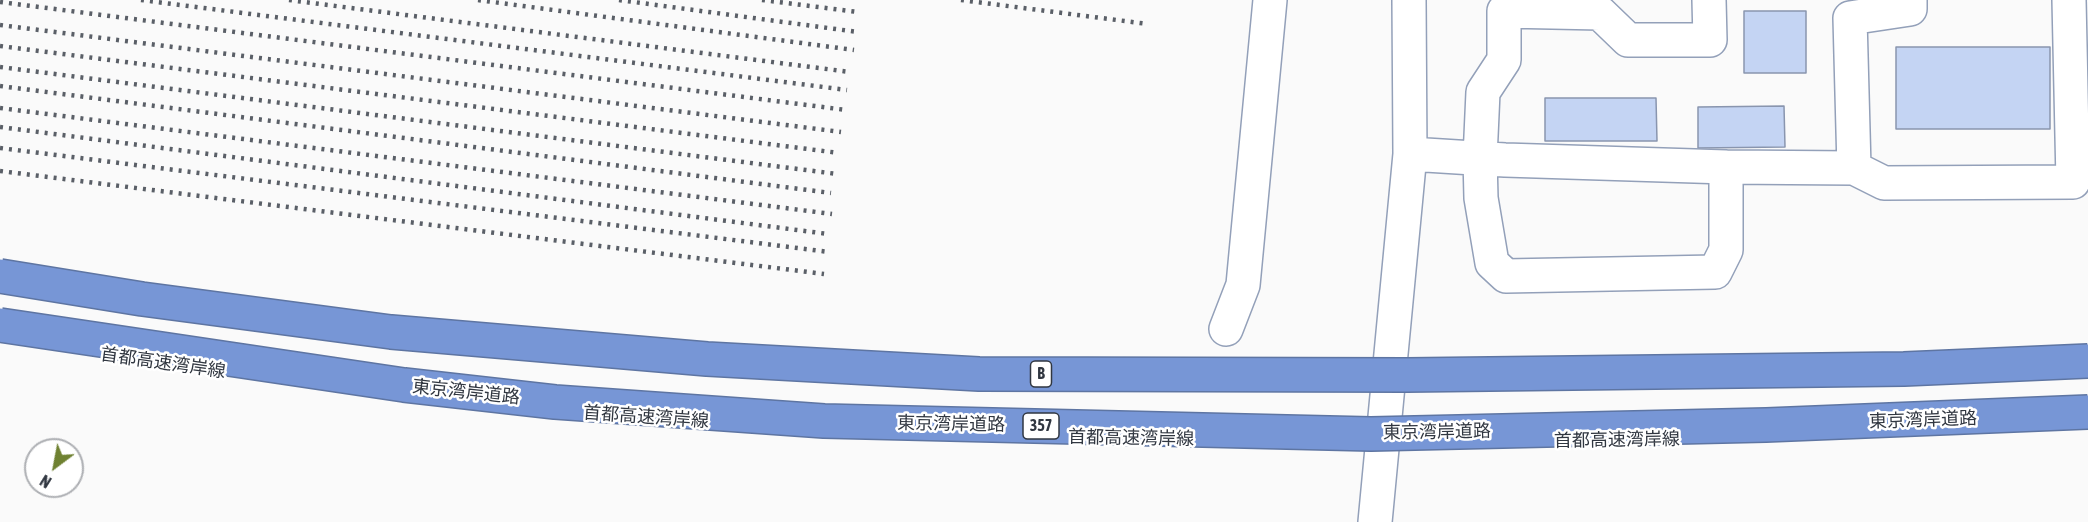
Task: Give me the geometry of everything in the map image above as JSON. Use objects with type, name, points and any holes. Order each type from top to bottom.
[{"type":"highway","name":"B","points":[[0,276],[142,299],[391,332],[707,359],[979,374],[1407,375],[1905,369],[2088,361]]},
{"type":"highway","name":"357","points":[[0,290],[314,337],[602,364],[920,385],[1420,390],[2088,373]]},
{"type":"highway","name":"東京湾岸道路","points":[[0,325],[404,385],[555,402],[824,421],[1371,434],[1778,425],[2088,412]]},
{"type":"highway","name":"首都高速湾岸線","points":[[0,337],[148,362],[462,403],[824,431],[1433,445],[1916,433],[2088,424]]},
{"type":"street","points":[[1226,329],[1243,285],[1270,0]]},
{"type":"street","points":[[1375,522],[1410,154],[1409,0]]},
{"type":"street","points":[[1709,0],[1710,40],[1628,40],[1600,7],[1504,5],[1504,60],[1483,93],[1481,198],[1492,263],[1506,276],[1715,272],[1726,250],[1725,167]]},
{"type":"street","points":[[1854,168],[1850,18],[1910,9],[1910,0]]},
{"type":"street","points":[[1410,154],[1725,167],[1854,168],[1884,183],[2073,182],[2069,0]]},
{"type":"building","points":[[1744,11],[1806,11],[1806,73],[1744,73]]},
{"type":"building","points":[[1896,47],[2050,47],[2050,129],[1896,129]]},
{"type":"building","points":[[1545,98],[1656,98],[1657,141],[1545,141]]},
{"type":"building","points":[[1784,106],[1785,147],[1698,148],[1698,107]]},
{"type":"railway","points":[[141,0],[847,90]]},
{"type":"railway","points":[[289,0],[850,72]]},
{"type":"railway","points":[[478,0],[854,50]]},
{"type":"railway","points":[[619,0],[858,32]]},
{"type":"railway","points":[[762,0],[858,12]]},
{"type":"railway","points":[[961,0],[1148,24]]},
{"type":"railway","points":[[0,2],[846,110]]},
{"type":"railway","points":[[0,25],[841,132]]},
{"type":"railway","points":[[0,46],[839,153]]},
{"type":"railway","points":[[0,67],[837,174]]},
{"type":"railway","points":[[0,86],[831,193]]},
{"type":"railway","points":[[0,108],[832,214]]},
{"type":"railway","points":[[0,127],[828,234]]},
{"type":"railway","points":[[0,148],[829,252]]},
{"type":"railway","points":[[0,171],[824,274]]}]
